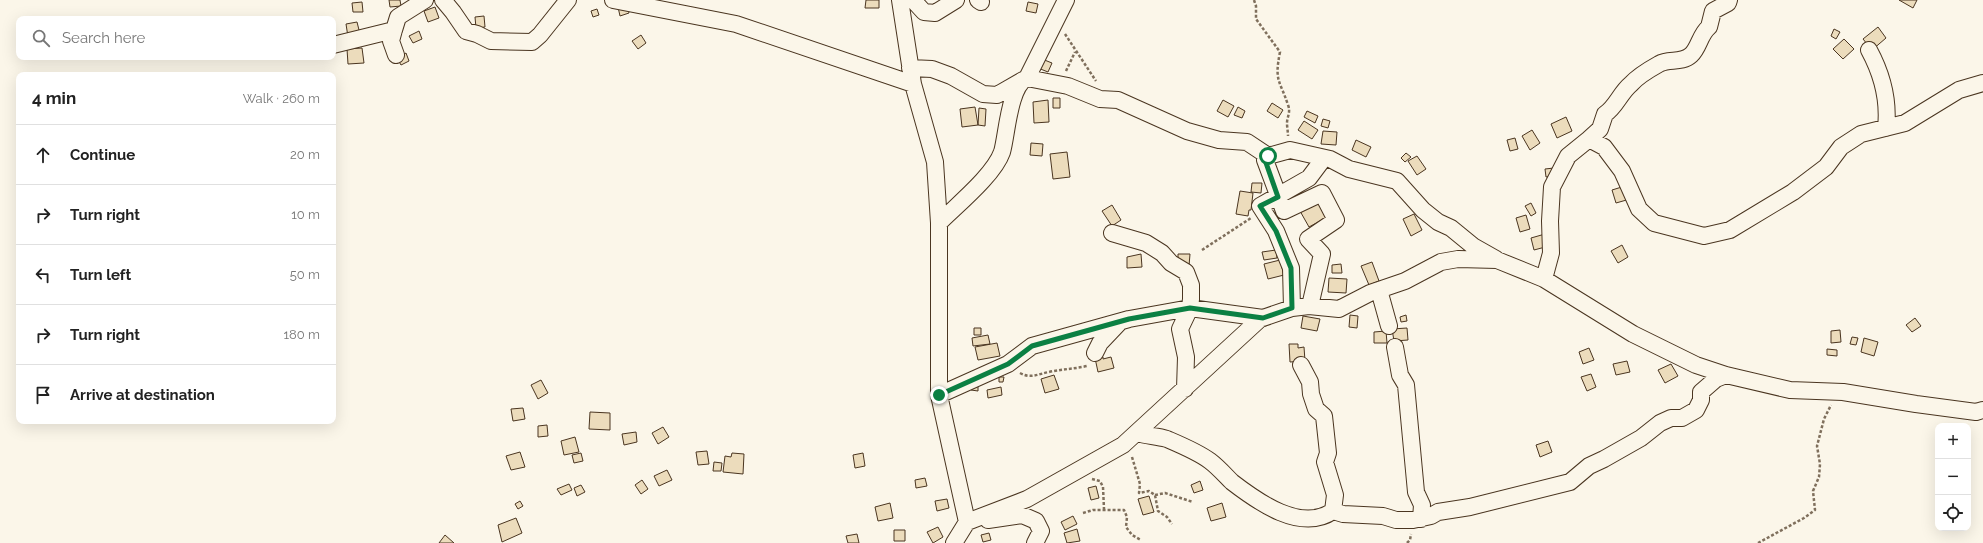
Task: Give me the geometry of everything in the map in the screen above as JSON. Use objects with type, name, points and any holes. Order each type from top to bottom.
[{"type":"street","points":[[396,55],[391,41],[398,17],[426,0]]},
{"type":"street","points":[[443,0],[466,31],[478,34],[491,41],[532,42],[568,0]]},
{"type":"street","points":[[613,0],[736,24],[913,84]]},
{"type":"street","points":[[900,0],[913,84],[935,162],[939,223],[939,395],[967,522]]},
{"type":"street","points":[[912,0],[924,12],[935,13],[956,0]]},
{"type":"street","points":[[939,223],[991,170],[1002,152],[1009,112],[1066,0]]},
{"type":"street","points":[[1544,279],[1551,253],[1550,221],[1552,187],[1568,156],[1600,130],[1605,114],[1613,109],[1631,84],[1660,63],[1684,60],[1692,54],[1704,31],[1709,27],[1713,11],[1728,3],[1729,0]]},
{"type":"street","points":[[336,44],[394,30]]},
{"type":"street","points":[[1869,50],[1879,69],[1888,113],[1886,128]]},
{"type":"street","points":[[910,68],[932,69],[951,76],[983,94],[997,96],[1025,79],[1068,86],[1100,100],[1118,100],[1187,131],[1219,140],[1247,142],[1268,156]]},
{"type":"street","points":[[1588,139],[1604,147],[1622,171],[1640,209],[1654,223],[1704,236],[1730,230],[1793,192],[1826,167],[1841,147],[1861,134],[1905,123],[1959,90],[1983,83]]},
{"type":"street","points":[[1310,306],[1322,254],[1308,239],[1336,220],[1322,193],[1284,211],[1265,160],[1268,156],[1290,150],[1324,158],[1349,169],[1397,181],[1423,210],[1438,222],[1451,228],[1474,246],[1511,267],[1544,279],[1633,334],[1696,365],[1726,375],[1790,390],[1832,391],[1968,411],[1983,410]]},
{"type":"street","points":[[1292,308],[1291,268],[1276,231],[1260,206],[1309,178],[1324,158]]},
{"type":"street","points":[[1112,233],[1146,243],[1162,252],[1171,263],[1186,272],[1190,285],[1190,308],[1180,329],[1186,357],[1185,389]]},
{"type":"street","points":[[954,543],[967,522],[1027,499],[1123,445],[1260,319],[1292,308],[1310,306],[1339,309],[1379,290],[1405,281],[1441,262],[1458,259],[1498,260]]},
{"type":"street","points":[[1379,290],[1388,326]]},
{"type":"street","points":[[939,395],[1008,364],[1032,346],[1120,322],[1190,308],[1263,318]]},
{"type":"street","points":[[1091,359],[1100,343],[1120,322]]},
{"type":"street","points":[[1395,347],[1400,375],[1406,385],[1416,492],[1422,505],[1421,519]]},
{"type":"street","points":[[1137,433],[1149,437],[1166,439],[1197,453],[1210,461],[1243,490],[1271,508],[1294,518],[1310,520],[1323,518],[1333,511],[1335,495],[1325,462],[1328,453],[1324,416],[1316,408],[1311,394],[1310,382],[1301,365]]},
{"type":"street","points":[[1333,511],[1343,514],[1383,516],[1396,520],[1421,519],[1438,512],[1470,507],[1570,482],[1589,466],[1641,438],[1660,423],[1671,418],[1682,418],[1696,410],[1701,400],[1701,392],[1716,379],[1726,375]]},
{"type":"street","points":[[967,522],[1022,515],[1036,521],[1041,531],[1035,543]]},
{"type":"path","points":[[1254,0],[1256,6],[1256,19],[1280,52],[1277,75],[1279,86],[1289,106],[1289,116],[1286,122],[1290,150]]},
{"type":"path","points":[[1054,22],[1065,34],[1075,52],[1102,89],[1113,100]]},
{"type":"path","points":[[1065,72],[1075,52]]},
{"type":"path","points":[[1202,250],[1241,226],[1253,216],[1260,206]]},
{"type":"path","points":[[1008,364],[1025,376],[1036,376],[1049,372],[1070,370],[1091,359]]},
{"type":"path","points":[[1758,543],[1792,525],[1815,510],[1813,491],[1819,477],[1820,464],[1817,446],[1824,419],[1832,401],[1832,391]]},
{"type":"path","points":[[1123,445],[1132,455],[1140,484],[1139,493],[1149,490],[1155,495],[1158,511],[1167,517],[1172,524]]},
{"type":"path","points":[[1077,471],[1085,477],[1100,481],[1103,487],[1104,510]]},
{"type":"path","points":[[1155,495],[1165,493],[1193,502]]},
{"type":"path","points":[[1083,513],[1104,510],[1124,510],[1127,517],[1126,527],[1132,535],[1141,540]]},
{"type":"building","points":[[389,0],[400,0],[401,6],[390,7]]},
{"type":"building","points":[[866,0],[879,0],[879,8],[865,8]]},
{"type":"building","points":[[1899,0],[1917,0],[1913,8]]},
{"type":"building","points":[[362,2],[363,12],[353,12],[352,3]]},
{"type":"building","points":[[1028,2],[1038,4],[1036,13],[1026,11]]},
{"type":"building","points":[[627,4],[629,13],[620,16],[618,7]]},
{"type":"building","points":[[435,7],[439,18],[428,22],[424,11]]},
{"type":"building","points":[[597,9],[599,15],[593,17],[591,11]]},
{"type":"building","points":[[484,16],[485,27],[476,28],[475,17]]},
{"type":"building","points":[[357,22],[360,34],[348,37],[346,24]]},
{"type":"building","points":[[1878,27],[1886,38],[1872,50],[1863,39]]},
{"type":"building","points":[[1834,29],[1840,32],[1836,39],[1831,36]]},
{"type":"building","points":[[419,31],[422,39],[413,43],[409,36]]},
{"type":"building","points":[[641,35],[646,43],[638,49],[632,41]]},
{"type":"building","points":[[1844,39],[1854,49],[1843,59],[1833,49]]},
{"type":"building","points":[[362,48],[364,63],[348,64],[347,49]]},
{"type":"building","points":[[406,53],[409,61],[401,65],[397,58]]},
{"type":"building","points":[[1042,59],[1052,63],[1048,72],[1038,68]]},
{"type":"building","points":[[1053,98],[1060,98],[1060,108],[1053,108]]},
{"type":"building","points":[[1048,100],[1049,122],[1034,123],[1033,102]]},
{"type":"building","points":[[1223,100],[1234,106],[1228,117],[1217,111]]},
{"type":"building","points":[[1272,103],[1283,110],[1278,118],[1267,111]]},
{"type":"building","points":[[975,107],[978,125],[962,127],[960,109]]},
{"type":"building","points":[[1238,107],[1245,111],[1242,118],[1234,115]]},
{"type":"building","points":[[979,108],[986,109],[985,126],[978,125]]},
{"type":"building","points":[[1307,111],[1318,116],[1315,123],[1304,117]]},
{"type":"building","points":[[1566,117],[1572,131],[1557,138],[1551,124]]},
{"type":"building","points":[[1323,119],[1330,121],[1328,128],[1321,126]]},
{"type":"building","points":[[1304,121],[1318,130],[1312,139],[1298,130]]},
{"type":"building","points":[[1532,130],[1540,143],[1530,150],[1522,136]]},
{"type":"building","points":[[1323,131],[1337,132],[1336,145],[1321,144]]},
{"type":"building","points":[[1515,138],[1518,149],[1510,151],[1507,140]]},
{"type":"building","points":[[1356,140],[1371,147],[1366,157],[1352,150]]},
{"type":"building","points":[[1031,143],[1043,144],[1042,156],[1030,155]]},
{"type":"building","points":[[1067,152],[1070,177],[1053,179],[1050,154]]},
{"type":"building","points":[[1406,153],[1411,157],[1405,162],[1401,158]]},
{"type":"building","points":[[1417,156],[1426,169],[1417,175],[1408,161]]},
{"type":"building","points":[[1554,168],[1555,176],[1546,177],[1545,169]]},
{"type":"building","points":[[1252,183],[1262,183],[1261,193],[1251,192]]},
{"type":"building","points":[[1625,186],[1630,199],[1616,203],[1612,190]]},
{"type":"building","points":[[1240,191],[1253,193],[1251,210],[1249,210],[1248,216],[1236,214]]},
{"type":"building","points":[[1320,199],[1329,216],[1309,227],[1300,211]]},
{"type":"building","points":[[1531,203],[1536,213],[1531,216],[1525,206]]},
{"type":"building","points":[[1112,205],[1121,220],[1112,226],[1102,211]]},
{"type":"building","points":[[1414,214],[1422,230],[1411,236],[1403,219]]},
{"type":"building","points":[[1526,215],[1530,229],[1520,232],[1516,218]]},
{"type":"building","points":[[1545,234],[1549,246],[1534,250],[1531,238]]},
{"type":"building","points":[[1622,245],[1628,257],[1618,263],[1611,251]]},
{"type":"building","points":[[1276,250],[1277,258],[1264,260],[1262,252]]},
{"type":"building","points":[[1141,254],[1142,267],[1127,268],[1127,257]]},
{"type":"building","points":[[1178,254],[1190,254],[1189,266],[1178,267]]},
{"type":"building","points":[[1280,260],[1284,275],[1268,279],[1264,264]]},
{"type":"building","points":[[1372,262],[1379,281],[1369,285],[1361,266]]},
{"type":"building","points":[[1341,264],[1342,273],[1332,273],[1332,265]]},
{"type":"building","points":[[1329,278],[1347,279],[1346,293],[1328,292]]},
{"type":"building","points":[[1350,315],[1358,316],[1357,328],[1349,327]]},
{"type":"building","points":[[1406,315],[1407,321],[1401,322],[1400,317]]},
{"type":"building","points":[[1303,316],[1320,319],[1317,331],[1301,328]]},
{"type":"building","points":[[1915,318],[1921,326],[1912,332],[1906,325]]},
{"type":"building","points":[[974,328],[981,328],[981,335],[974,335]]},
{"type":"building","points":[[1407,328],[1408,340],[1394,341],[1392,329]]},
{"type":"building","points":[[1840,330],[1841,342],[1831,343],[1831,331]]},
{"type":"building","points":[[1386,331],[1387,343],[1374,343],[1374,332]]},
{"type":"building","points":[[988,335],[990,344],[973,346],[972,338]]},
{"type":"building","points":[[1852,337],[1858,338],[1856,345],[1850,344]]},
{"type":"building","points":[[1864,338],[1878,342],[1874,356],[1861,352]]},
{"type":"building","points":[[997,343],[1000,356],[978,360],[975,347]]},
{"type":"building","points":[[1289,344],[1298,344],[1298,348],[1304,347],[1305,361],[1290,362]]},
{"type":"building","points":[[1589,348],[1594,360],[1583,364],[1579,352]]},
{"type":"building","points":[[1827,349],[1837,350],[1837,356],[1827,355]]},
{"type":"building","points":[[1103,357],[1103,359],[1111,357],[1114,368],[1098,372],[1095,358]]},
{"type":"building","points":[[1627,361],[1630,372],[1616,375],[1613,364]]},
{"type":"building","points":[[1671,364],[1678,376],[1665,383],[1658,370]]},
{"type":"building","points":[[1591,374],[1596,387],[1587,391],[1581,377]]},
{"type":"building","points":[[1054,375],[1059,389],[1045,393],[1041,379]]},
{"type":"building","points":[[999,377],[1004,377],[1003,382],[999,382]]},
{"type":"building","points":[[541,380],[548,393],[538,399],[531,385]]},
{"type":"building","points":[[972,385],[978,386],[978,391],[971,390]]},
{"type":"building","points":[[1001,387],[1002,395],[988,398],[987,390]]},
{"type":"building","points":[[523,408],[525,419],[513,421],[511,409]]},
{"type":"building","points":[[590,412],[610,413],[610,430],[589,429]]},
{"type":"building","points":[[547,425],[548,436],[538,437],[538,426]]},
{"type":"building","points":[[663,427],[669,437],[658,444],[652,433]]},
{"type":"building","points":[[636,432],[637,442],[624,445],[622,434]]},
{"type":"building","points":[[575,437],[579,452],[564,455],[561,441]]},
{"type":"building","points":[[1548,441],[1552,452],[1540,457],[1536,445]]},
{"type":"building","points":[[707,451],[709,464],[698,465],[696,452]]},
{"type":"building","points":[[520,452],[525,467],[511,470],[506,456]]},
{"type":"building","points":[[581,453],[583,461],[574,463],[572,455]]},
{"type":"building","points":[[732,453],[744,454],[743,474],[723,472],[725,456],[731,457]]},
{"type":"building","points":[[863,453],[865,466],[855,468],[853,455]]},
{"type":"building","points":[[714,462],[722,463],[721,471],[713,471]]},
{"type":"building","points":[[667,470],[672,480],[659,486],[654,476]]},
{"type":"building","points":[[925,478],[927,486],[916,488],[915,480]]},
{"type":"building","points":[[642,480],[648,489],[641,494],[635,485]]},
{"type":"building","points":[[1200,481],[1203,490],[1194,493],[1191,485]]},
{"type":"building","points":[[569,484],[572,490],[561,495],[557,489]]},
{"type":"building","points":[[581,485],[585,492],[577,496],[574,488]]},
{"type":"building","points":[[1096,486],[1099,498],[1091,500],[1088,488]]},
{"type":"building","points":[[1149,496],[1154,512],[1143,515],[1138,499]]},
{"type":"building","points":[[947,499],[949,508],[937,511],[935,501]]},
{"type":"building","points":[[520,501],[523,506],[518,509],[515,504]]},
{"type":"building","points":[[890,503],[893,518],[878,521],[875,507]]},
{"type":"building","points":[[1222,503],[1226,517],[1211,521],[1207,508]]},
{"type":"building","points":[[1073,516],[1077,524],[1065,530],[1061,522]]},
{"type":"building","points":[[516,518],[522,533],[502,542],[498,525]]},
{"type":"building","points":[[938,527],[943,537],[933,543],[927,532]]},
{"type":"building","points":[[1077,529],[1080,541],[1067,543],[1064,533]]},
{"type":"building","points":[[894,530],[905,530],[905,541],[894,541]]},
{"type":"building","points":[[989,533],[991,540],[983,542],[981,535]]},
{"type":"building","points":[[857,534],[859,543],[848,543],[846,536]]},
{"type":"building","points":[[445,535],[454,543],[439,543]]},
{"type":"route","points":[[939,395],[1008,364],[1032,346],[1129,319],[1190,308],[1263,318],[1292,308],[1291,268],[1276,231],[1260,206],[1278,197],[1265,160],[1268,156]]}]
